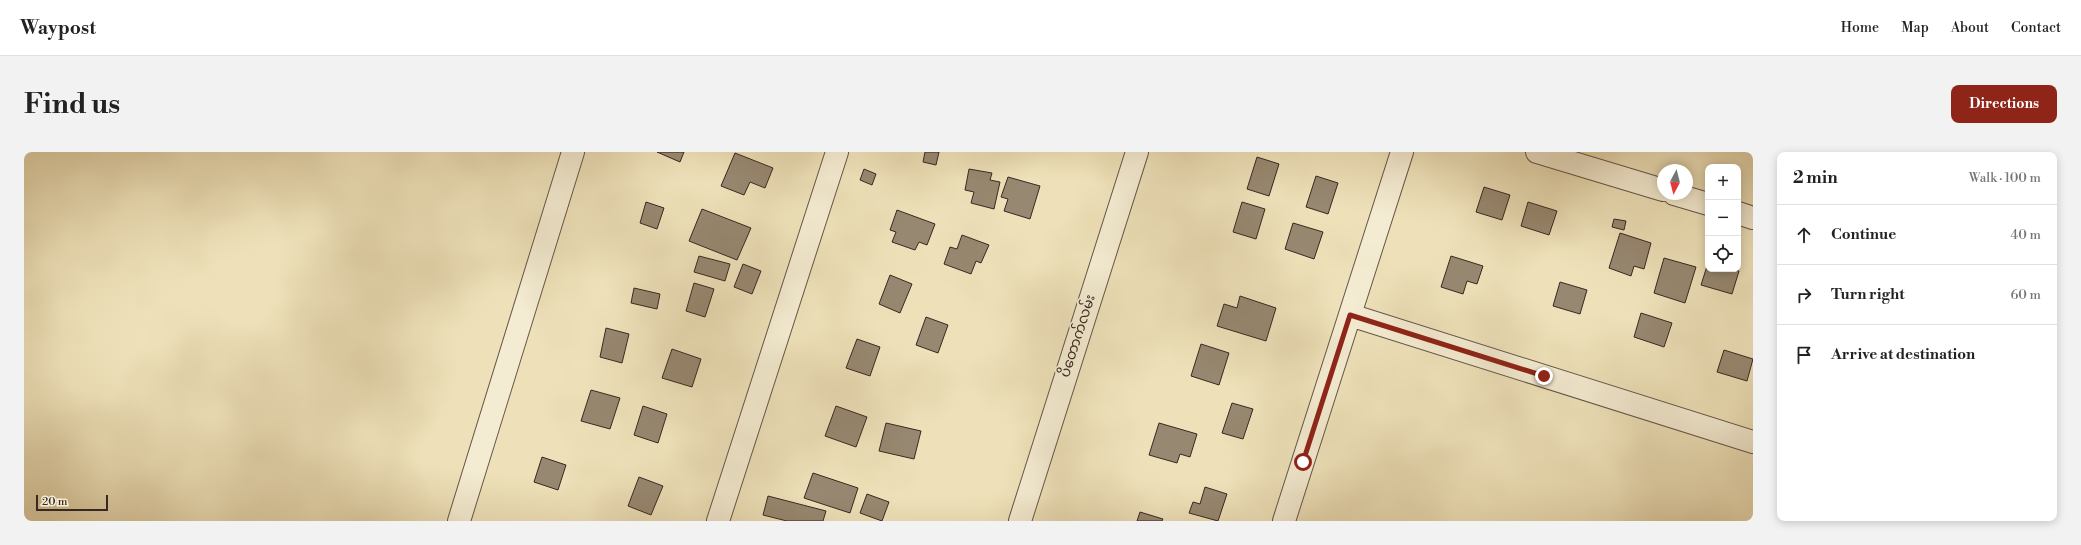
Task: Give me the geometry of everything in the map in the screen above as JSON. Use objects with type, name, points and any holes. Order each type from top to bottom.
[{"type":"street","points":[[459,521],[573,152]]},
{"type":"street","points":[[718,521],[837,152]]},
{"type":"street","name":"ပိတောက်လမ်း","points":[[1020,521],[1137,152]]},
{"type":"street","points":[[1284,521],[1402,152]]},
{"type":"street","points":[[1538,152],[1657,188]]},
{"type":"street","points":[[1693,200],[1705,203]]},
{"type":"street","points":[[1741,215],[1753,218]]},
{"type":"street","points":[[1350,315],[1753,442]]},
{"type":"building","points":[[657,152],[684,152],[680,162]]},
{"type":"building","points":[[925,152],[939,152],[936,165],[923,162]]},
{"type":"building","points":[[735,153],[773,168],[765,188],[750,182],[744,195],[721,186]]},
{"type":"building","points":[[1257,157],[1279,164],[1269,196],[1247,189]]},
{"type":"building","points":[[864,169],[876,174],[872,185],[860,180]]},
{"type":"building","points":[[969,169],[992,173],[990,180],[1000,182],[994,209],[971,203],[974,192],[965,190]]},
{"type":"building","points":[[1316,176],[1338,183],[1328,214],[1306,207]]},
{"type":"building","points":[[1008,177],[1040,186],[1030,219],[1004,211],[1008,199],[1001,197]]},
{"type":"building","points":[[1484,187],[1510,195],[1502,220],[1476,212]]},
{"type":"building","points":[[646,202],[664,208],[657,229],[640,223]]},
{"type":"building","points":[[1242,202],[1265,209],[1256,239],[1233,232]]},
{"type":"building","points":[[1528,202],[1557,211],[1549,235],[1521,226]]},
{"type":"building","points":[[702,209],[751,228],[737,260],[689,241]]},
{"type":"building","points":[[897,210],[935,224],[927,245],[919,242],[915,250],[892,242],[896,232],[890,230]]},
{"type":"building","points":[[1614,219],[1626,221],[1624,230],[1612,227]]},
{"type":"building","points":[[1293,223],[1323,232],[1314,259],[1285,249]]},
{"type":"building","points":[[1620,233],[1651,243],[1644,269],[1634,266],[1631,276],[1609,268]]},
{"type":"building","points":[[962,235],[989,245],[981,263],[976,261],[971,274],[944,264],[950,247],[957,249]]},
{"type":"building","points":[[699,256],[730,264],[725,281],[694,272]]},
{"type":"building","points":[[1451,256],[1483,266],[1477,284],[1467,281],[1463,294],[1441,287]]},
{"type":"building","points":[[1664,258],[1696,267],[1685,303],[1654,293]]},
{"type":"building","points":[[743,264],[761,271],[752,294],[734,287]]},
{"type":"building","points":[[1705,272],[1739,272],[1732,294],[1701,285]]},
{"type":"building","points":[[890,275],[912,284],[900,313],[879,304]]},
{"type":"building","points":[[1560,282],[1587,290],[1580,314],[1553,306]]},
{"type":"building","points":[[694,283],[714,289],[705,317],[686,311]]},
{"type":"building","points":[[634,288],[660,294],[657,309],[631,303]]},
{"type":"building","points":[[1240,296],[1276,308],[1266,341],[1217,326],[1224,304],[1237,308]]},
{"type":"building","points":[[1641,313],[1672,323],[1664,347],[1634,337]]},
{"type":"building","points":[[926,317],[948,325],[938,353],[916,345]]},
{"type":"building","points":[[606,328],[629,334],[622,363],[600,357]]},
{"type":"building","points":[[857,339],[880,347],[870,376],[846,368]]},
{"type":"building","points":[[1201,344],[1229,353],[1219,385],[1191,376]]},
{"type":"building","points":[[672,349],[701,359],[692,387],[662,378]]},
{"type":"building","points":[[1724,350],[1753,359],[1747,381],[1717,372]]},
{"type":"building","points":[[591,390],[620,398],[610,429],[581,421]]},
{"type":"building","points":[[1232,403],[1253,409],[1243,439],[1222,433]]},
{"type":"building","points":[[643,406],[667,414],[658,443],[634,435]]},
{"type":"building","points":[[836,406],[867,417],[856,447],[825,436]]},
{"type":"building","points":[[886,423],[921,431],[914,459],[879,451]]},
{"type":"building","points":[[1159,423],[1197,434],[1190,457],[1180,454],[1177,463],[1149,455]]},
{"type":"building","points":[[542,457],[566,465],[558,490],[534,482]]},
{"type":"building","points":[[813,473],[858,488],[850,513],[804,498]]},
{"type":"building","points":[[639,477],[663,486],[651,515],[628,506]]},
{"type":"building","points":[[1205,487],[1227,494],[1218,521],[1189,513],[1193,502],[1200,504]]},
{"type":"building","points":[[867,494],[889,502],[882,521],[860,513]]},
{"type":"building","points":[[768,496],[826,511],[823,521],[787,521],[763,515]]},
{"type":"building","points":[[1140,512],[1163,519],[1162,521],[1137,521]]},
{"type":"route","points":[[1303,462],[1350,315],[1544,376]]}]
